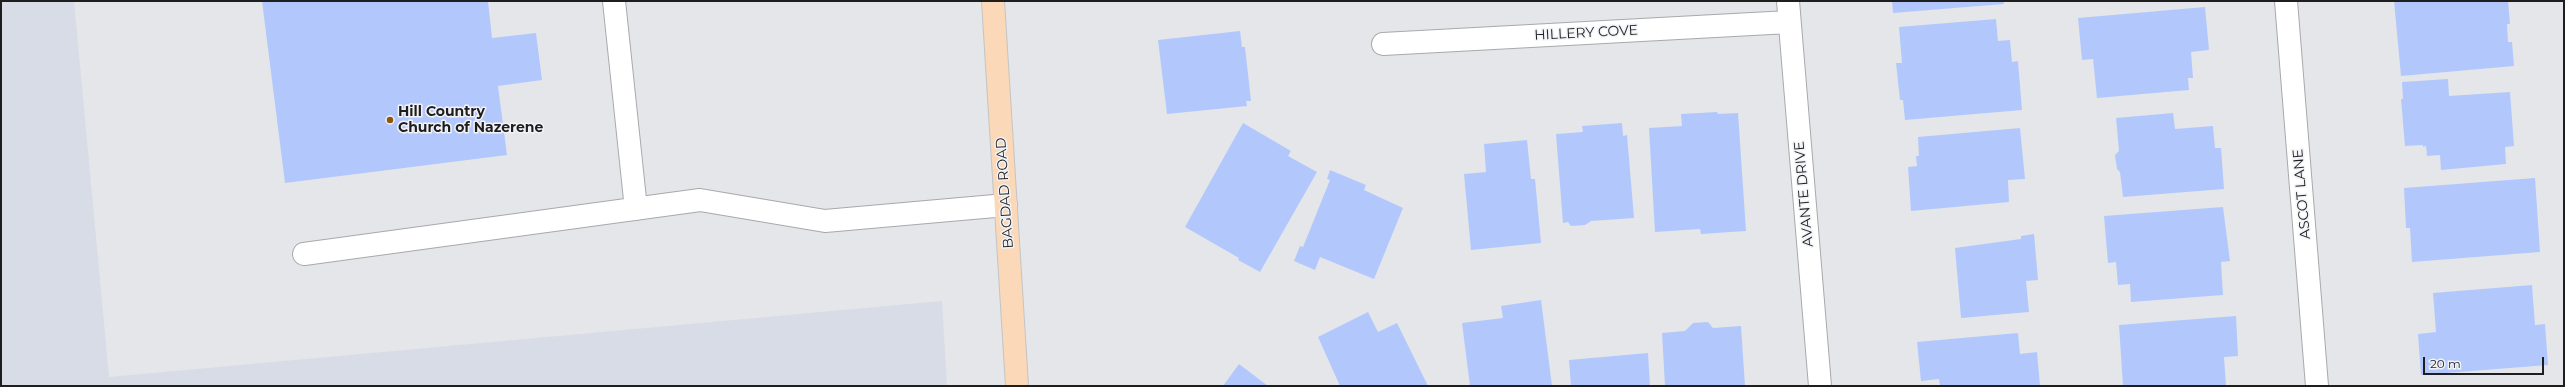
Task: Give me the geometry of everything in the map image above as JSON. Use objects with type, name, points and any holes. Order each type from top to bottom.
[{"type":"main road","name":"BAGDAD ROAD","points":[[993,1],[1017,386]]},
{"type":"street","points":[[614,1],[636,209]]},
{"type":"street","name":"AVANTE DRIVE","points":[[1788,1],[1820,386]]},
{"type":"street","name":"ASCOT LANE","points":[[2286,1],[2317,386]]},
{"type":"street","name":"HILLERY COVE","points":[[1383,44],[1789,22]]},
{"type":"street","points":[[304,254],[700,200],[825,221],[1006,205]]},
{"type":"shaded area","points":[[1,1],[74,1],[109,377],[942,301],[947,386],[1,386]]},
{"type":"building","name":"Hill Country Church of Nazerene","points":[[262,1],[488,1],[492,38],[536,33],[542,80],[498,86],[507,155],[285,183]]},
{"type":"building","points":[[1892,1],[2003,1],[2004,4],[1893,13]]},
{"type":"building","points":[[2394,1],[2508,1],[2510,24],[2507,24],[2508,42],[2512,42],[2514,66],[2401,76]]},
{"type":"building","points":[[2205,7],[2209,50],[2191,52],[2193,78],[2188,78],[2189,90],[2097,98],[2093,59],[2082,60],[2078,18]]},
{"type":"building","points":[[1996,19],[1998,41],[2010,40],[2012,62],[2018,61],[2022,110],[1905,120],[1903,100],[1900,100],[1896,63],[1902,63],[1899,27]]},
{"type":"building","points":[[1240,31],[1242,47],[1245,47],[1251,101],[1246,101],[1247,106],[1167,114],[1158,40]]},
{"type":"building","points":[[2448,79],[2449,96],[2510,92],[2514,146],[2505,147],[2506,164],[2441,170],[2440,155],[2427,156],[2426,146],[2423,147],[2423,145],[2405,146],[2401,99],[2403,99],[2402,82]]},
{"type":"building","points":[[1717,112],[1718,114],[1738,113],[1746,231],[1701,234],[1700,229],[1655,232],[1649,128],[1682,126],[1681,114]]},
{"type":"building","points":[[2173,113],[2175,129],[2213,126],[2215,148],[2221,148],[2224,189],[2123,197],[2120,172],[2117,169],[2115,155],[2119,151],[2116,118]]},
{"type":"building","points":[[1243,123],[1291,151],[1288,156],[1317,172],[1260,272],[1238,260],[1239,258],[1185,227]]},
{"type":"building","points":[[1622,123],[1623,136],[1627,135],[1634,218],[1591,221],[1585,225],[1571,226],[1568,222],[1563,223],[1556,134],[1583,132],[1582,126]]},
{"type":"building","points":[[2020,128],[2025,179],[2008,180],[2009,202],[1911,211],[1908,167],[1917,166],[1916,156],[1919,156],[1918,137]]},
{"type":"building","points":[[1527,140],[1531,179],[1535,179],[1541,243],[1471,250],[1464,174],[1486,172],[1484,144]]},
{"type":"building","points":[[1330,170],[1366,185],[1364,190],[1403,208],[1374,279],[1320,257],[1315,270],[1294,261],[1300,246],[1303,247],[1330,180],[1327,179]]},
{"type":"building","points":[[2535,178],[2540,252],[2412,262],[2410,228],[2406,228],[2404,188]]},
{"type":"building","points":[[2223,207],[2230,261],[2221,262],[2223,295],[2131,302],[2130,284],[2118,285],[2116,262],[2108,263],[2104,216]]},
{"type":"building","points":[[2034,234],[2038,280],[2026,281],[2029,312],[1961,318],[1955,248],[2021,239],[2021,236]]},
{"type":"building","points":[[2532,285],[2535,325],[2545,324],[2548,365],[2421,375],[2418,334],[2436,332],[2433,293]]},
{"type":"building","points":[[1541,300],[1552,386],[1470,386],[1462,323],[1503,318],[1501,306]]},
{"type":"building","points":[[1368,312],[1378,332],[1397,323],[1428,386],[1340,386],[1318,337]]},
{"type":"building","points":[[2236,316],[2238,356],[2224,357],[2226,386],[2123,386],[2119,325]]},
{"type":"building","points":[[1708,322],[1713,328],[1741,326],[1745,386],[1665,386],[1662,333],[1685,331],[1693,323]]},
{"type":"building","points":[[2018,333],[2020,354],[2037,352],[2040,386],[1940,386],[1939,379],[1921,381],[1917,342]]},
{"type":"building","points":[[1648,353],[1650,386],[1571,386],[1569,360]]},
{"type":"building","points":[[1239,364],[1268,386],[1223,386]]},
{"type":"place","name":"Hill Country Church of Nazerene","points":[[390,120]]}]
